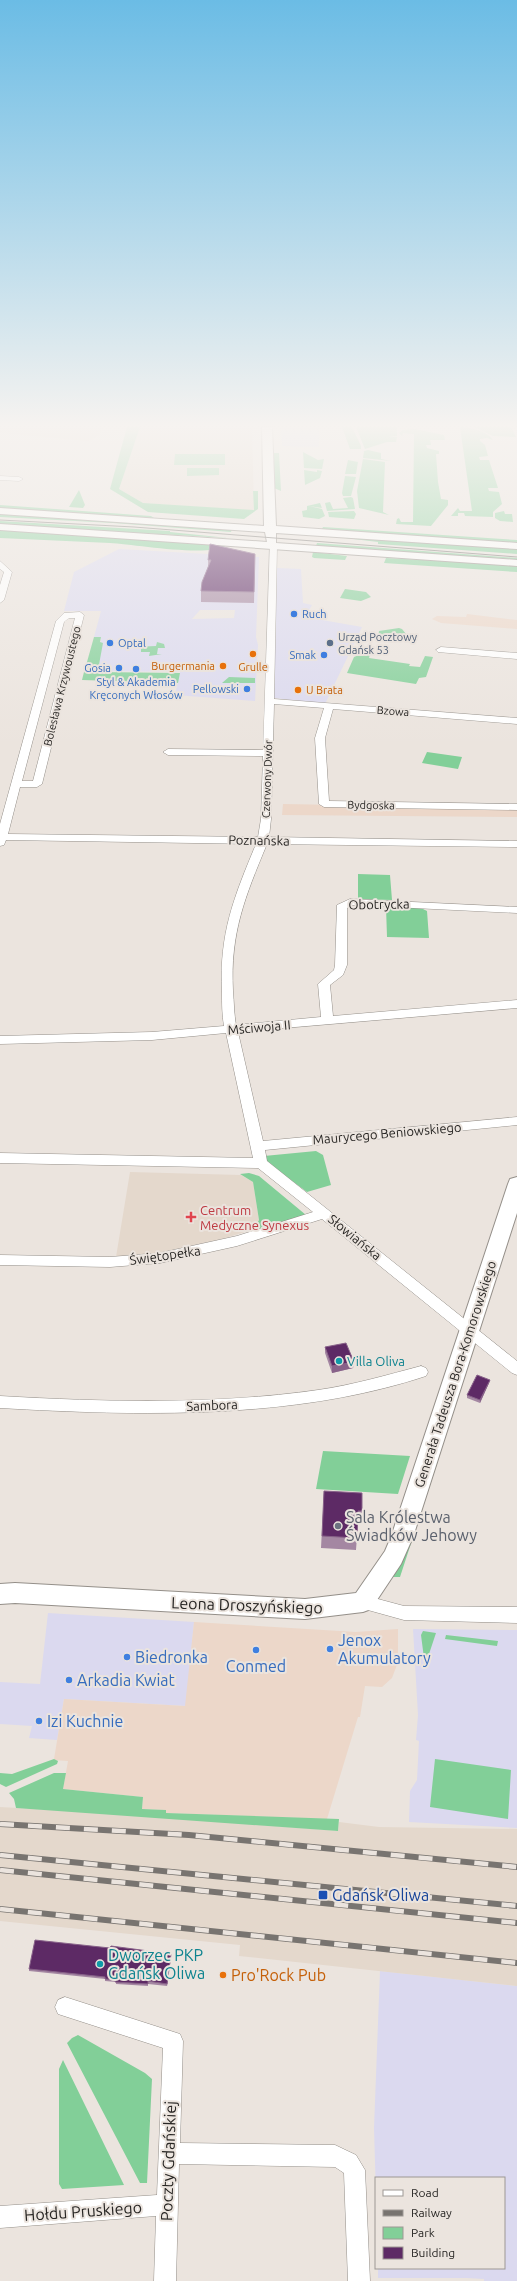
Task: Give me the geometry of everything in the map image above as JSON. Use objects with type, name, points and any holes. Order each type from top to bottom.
[{"type":"main road","points":[[93,533],[517,563]]},
{"type":"main road","points":[[271,533],[273,546]]},
{"type":"main road","points":[[273,546],[279,539],[296,533]]},
{"type":"main road","points":[[322,533],[517,546]]},
{"type":"main road","name":"Generała Tadeusza Bora-Komorowskiego","points":[[363,1602],[394,1557],[402,1537],[517,1184]]},
{"type":"main road","name":"Leona Droszyńskiego","points":[[0,1594],[15,1593],[305,1609],[363,1602]]},
{"type":"street","name":"Czerwony Dwór","points":[[231,1029],[227,1005],[226,963],[228,943],[237,904],[263,840],[266,819],[273,546]]},
{"type":"street","points":[[0,564],[8,572],[0,600]]},
{"type":"street","name":"Bolesława Krzywoustego","points":[[0,839],[17,784],[60,621],[67,615],[80,615],[37,784],[17,784]]},
{"type":"street","points":[[441,650],[517,656]]},
{"type":"street","name":"Bzowa","points":[[269,701],[517,721]]},
{"type":"street","name":"Bydgoska","points":[[329,707],[320,738],[324,804],[517,807]]},
{"type":"street","points":[[168,752],[268,752]]},
{"type":"street","name":"Poznańska","points":[[0,839],[263,840],[517,844]]},
{"type":"street","name":"Obotrycka","points":[[327,1021],[324,984],[339,972],[341,965],[340,907],[344,904],[350,902],[432,904],[517,910]]},
{"type":"street","name":"Mściwoja II","points":[[0,1040],[152,1036],[517,1004]]},
{"type":"street","points":[[0,1158],[261,1163],[231,1029]]},
{"type":"street","name":"Maurycego Beniowskiego","points":[[258,1146],[517,1121]]},
{"type":"street","name":"Słowiańska","points":[[261,1163],[324,1212],[517,1369]]},
{"type":"street","name":"Świętopełka","points":[[0,1260],[110,1262],[160,1258],[237,1241],[312,1218],[324,1212]]},
{"type":"street","name":"Sambora","points":[[0,1402],[107,1407],[278,1401],[347,1390],[421,1372]]},
{"type":"street","name":"Leona Droszyńskiego","points":[[363,1602],[404,1613],[517,1615]]},
{"type":"street","name":"Poczty Gdańskiej","points":[[64,2007],[173,2040],[164,2281]]},
{"type":"street","points":[[168,2153],[335,2156],[344,2158],[350,2163],[354,2170],[359,2281]]},
{"type":"street","name":"Hołdu Pruskiego","points":[[0,2217],[167,2205]]},
{"type":"shaded area","points":[[119,549],[259,557],[256,637],[258,645],[255,701],[175,695],[180,672],[98,671],[101,637],[94,637],[101,611],[64,611],[74,572]],"holes":[[[200,610],[235,610],[234,618],[192,619]]]},
{"type":"shaded area","points":[[277,568],[301,569],[303,603],[312,605],[305,617],[362,627],[325,704],[274,698]]},
{"type":"shaded area","points":[[467,614],[517,620],[517,629],[441,623],[432,619],[437,616],[466,617]]},
{"type":"shaded area","points":[[283,804],[517,808],[517,817],[282,815]]},
{"type":"shaded area","name":"Centrum Medyczne Synexus","points":[[130,1172],[241,1175],[253,1182],[259,1220],[251,1230],[222,1239],[153,1254],[116,1257]]},
{"type":"shaded area","points":[[48,1613],[194,1622],[186,1706],[64,1699],[57,1740],[29,1738],[32,1726],[0,1724],[0,1682],[40,1684]]},
{"type":"shaded area","points":[[194,1622],[356,1632],[398,1629],[398,1662],[392,1678],[382,1687],[365,1686],[360,1717],[358,1717],[327,1819],[166,1813],[166,1810],[142,1809],[143,1797],[63,1789],[68,1761],[54,1759],[64,1699],[185,1706]]},
{"type":"shaded area","points":[[413,1629],[517,1630],[517,1828],[409,1822],[410,1791],[417,1780],[419,1741],[416,1740],[418,1715]]},
{"type":"shaded area","points":[[0,1807],[141,1815],[338,1831],[339,1822],[379,1827],[517,1829],[517,1986],[239,1956],[240,1945],[0,1921]]},
{"type":"shaded area","points":[[380,1971],[517,1986],[517,2281],[484,2281],[484,2279],[467,2278],[378,2278],[378,2269],[505,2269],[505,2177],[375,2177],[374,2128]]},
{"type":"green space","points":[[0,533],[63,533],[227,545],[218,549],[189,550],[110,543],[0,538]]},
{"type":"green space","points":[[148,533],[184,533],[228,538]]},
{"type":"green space","points":[[380,533],[419,533],[517,540],[517,544]]},
{"type":"green space","points":[[320,535],[517,549],[517,554],[378,544],[378,542]]},
{"type":"green space","points":[[317,543],[517,558],[517,560],[316,546]]},
{"type":"green space","points":[[313,552],[347,556],[345,560],[314,558],[312,557]]},
{"type":"green space","points":[[386,558],[517,565],[517,572],[384,563]]},
{"type":"green space","points":[[345,589],[366,592],[371,597],[361,601],[340,598]]},
{"type":"green space","points":[[399,628],[402,629],[411,640],[378,639],[379,631]]},
{"type":"green space","points":[[94,637],[101,637],[100,642],[103,643],[98,670],[85,669]]},
{"type":"green space","points":[[157,642],[164,644],[165,648],[158,648],[157,654],[162,654],[149,656],[150,652],[141,652],[141,647],[134,647],[156,646]]},
{"type":"green space","points":[[364,653],[370,654],[369,658],[410,664],[409,666],[420,667],[425,656],[433,657],[426,677],[419,678],[416,684],[347,673],[354,657]]},
{"type":"green space","points":[[84,672],[180,673],[178,683],[82,680]]},
{"type":"green space","points":[[229,677],[255,678],[255,683],[222,683]]},
{"type":"green space","points":[[427,752],[462,757],[458,769],[422,763]]},
{"type":"green space","points":[[358,874],[390,875],[392,900],[358,899]]},
{"type":"green space","points":[[386,907],[421,908],[427,911],[429,938],[387,937]]},
{"type":"green space","points":[[316,1151],[323,1155],[331,1185],[307,1192],[265,1161],[264,1156]]},
{"type":"green space","points":[[249,1173],[259,1176],[306,1215],[252,1232],[259,1220],[253,1182],[240,1174]]},
{"type":"green space","points":[[323,1451],[410,1456],[398,1494],[316,1489]]},
{"type":"green space","points":[[435,1460],[438,1461],[400,1577],[390,1577]]},
{"type":"green space","points":[[423,1631],[436,1633],[425,1666],[421,1635]]},
{"type":"green space","points":[[446,1635],[498,1641],[497,1646],[445,1639]]},
{"type":"green space","points":[[54,1759],[58,1761],[57,1764],[6,1787],[0,1784],[0,1773],[12,1774]]},
{"type":"green space","points":[[435,1759],[511,1770],[508,1819],[430,1807]]},
{"type":"green space","points":[[54,1773],[66,1773],[63,1789],[143,1797],[142,1809],[166,1810],[166,1813],[339,1819],[338,1831],[16,1808],[14,1799],[9,1793]]},
{"type":"green space","points":[[78,2035],[145,2073],[152,2079],[147,2183],[140,2183],[67,2043]]},
{"type":"green space","points":[[63,2060],[124,2185],[62,2189],[59,2184],[59,2069]]},
{"type":"building","points":[[210,544],[255,554],[254,592],[201,591],[202,582],[211,560],[208,560]]},
{"type":"building","name":"Villa Oliva","points":[[346,1343],[354,1362],[332,1366],[325,1347]]},
{"type":"building","points":[[477,1375],[490,1380],[480,1400],[467,1395]]},
{"type":"building","name":"Sala Królestwa Świadków Jehowy","points":[[324,1491],[362,1493],[362,1511],[358,1511],[357,1538],[322,1536]]},
{"type":"building","name":"Dworzec PKP Gdańsk Oliwa","points":[[35,1940],[110,1948],[111,1946],[171,1954],[167,1984],[148,1981],[148,1984],[115,1982],[116,1980],[105,1979],[105,1977],[29,1969]]},
{"type":"tram line","points":[[216,533],[517,557]]},
{"type":"railway","points":[[0,1824],[189,1835],[517,1867]]},
{"type":"railway","points":[[0,1855],[517,1906]]},
{"type":"railway","points":[[0,1870],[517,1923]]},
{"type":"railway","points":[[0,1909],[517,1963]]},
{"type":"place","name":"Ruch","points":[[294,614]]},
{"type":"place","name":"Optal","points":[[110,643]]},
{"type":"place","name":"Urząd Pocztowy Gdańsk 53","points":[[330,643]]},
{"type":"place","name":"Grulle","points":[[253,654]]},
{"type":"place","name":"Smak","points":[[324,655]]},
{"type":"place","name":"Burgermania","points":[[223,666]]},
{"type":"place","name":"Gosia","points":[[119,668]]},
{"type":"place","name":"Styl & Akademia Kręconych Włosów","points":[[136,669]]},
{"type":"place","name":"Pellowski","points":[[247,689]]},
{"type":"place","name":"U Brata","points":[[298,690]]},
{"type":"place","name":"Centrum Medyczne Synexus","points":[[191,1217]]},
{"type":"place","name":"Villa Oliva","points":[[339,1361]]},
{"type":"place","name":"Sala Królestwa Świadków Jehowy","points":[[338,1526]]},
{"type":"place","name":"Jenox Akumulatory","points":[[330,1649]]},
{"type":"place","name":"Conmed","points":[[256,1650]]},
{"type":"place","name":"Biedronka","points":[[127,1657]]},
{"type":"place","name":"Arkadia Kwiat","points":[[69,1680]]},
{"type":"place","name":"Izi Kuchnie","points":[[39,1721]]},
{"type":"place","name":"Gdańsk Oliwa","points":[[323,1895]]},
{"type":"place","name":"Dworzec PKP Gdańsk Oliwa","points":[[100,1964]]},
{"type":"place","name":"Pro'Rock Pub","points":[[223,1975]]}]
